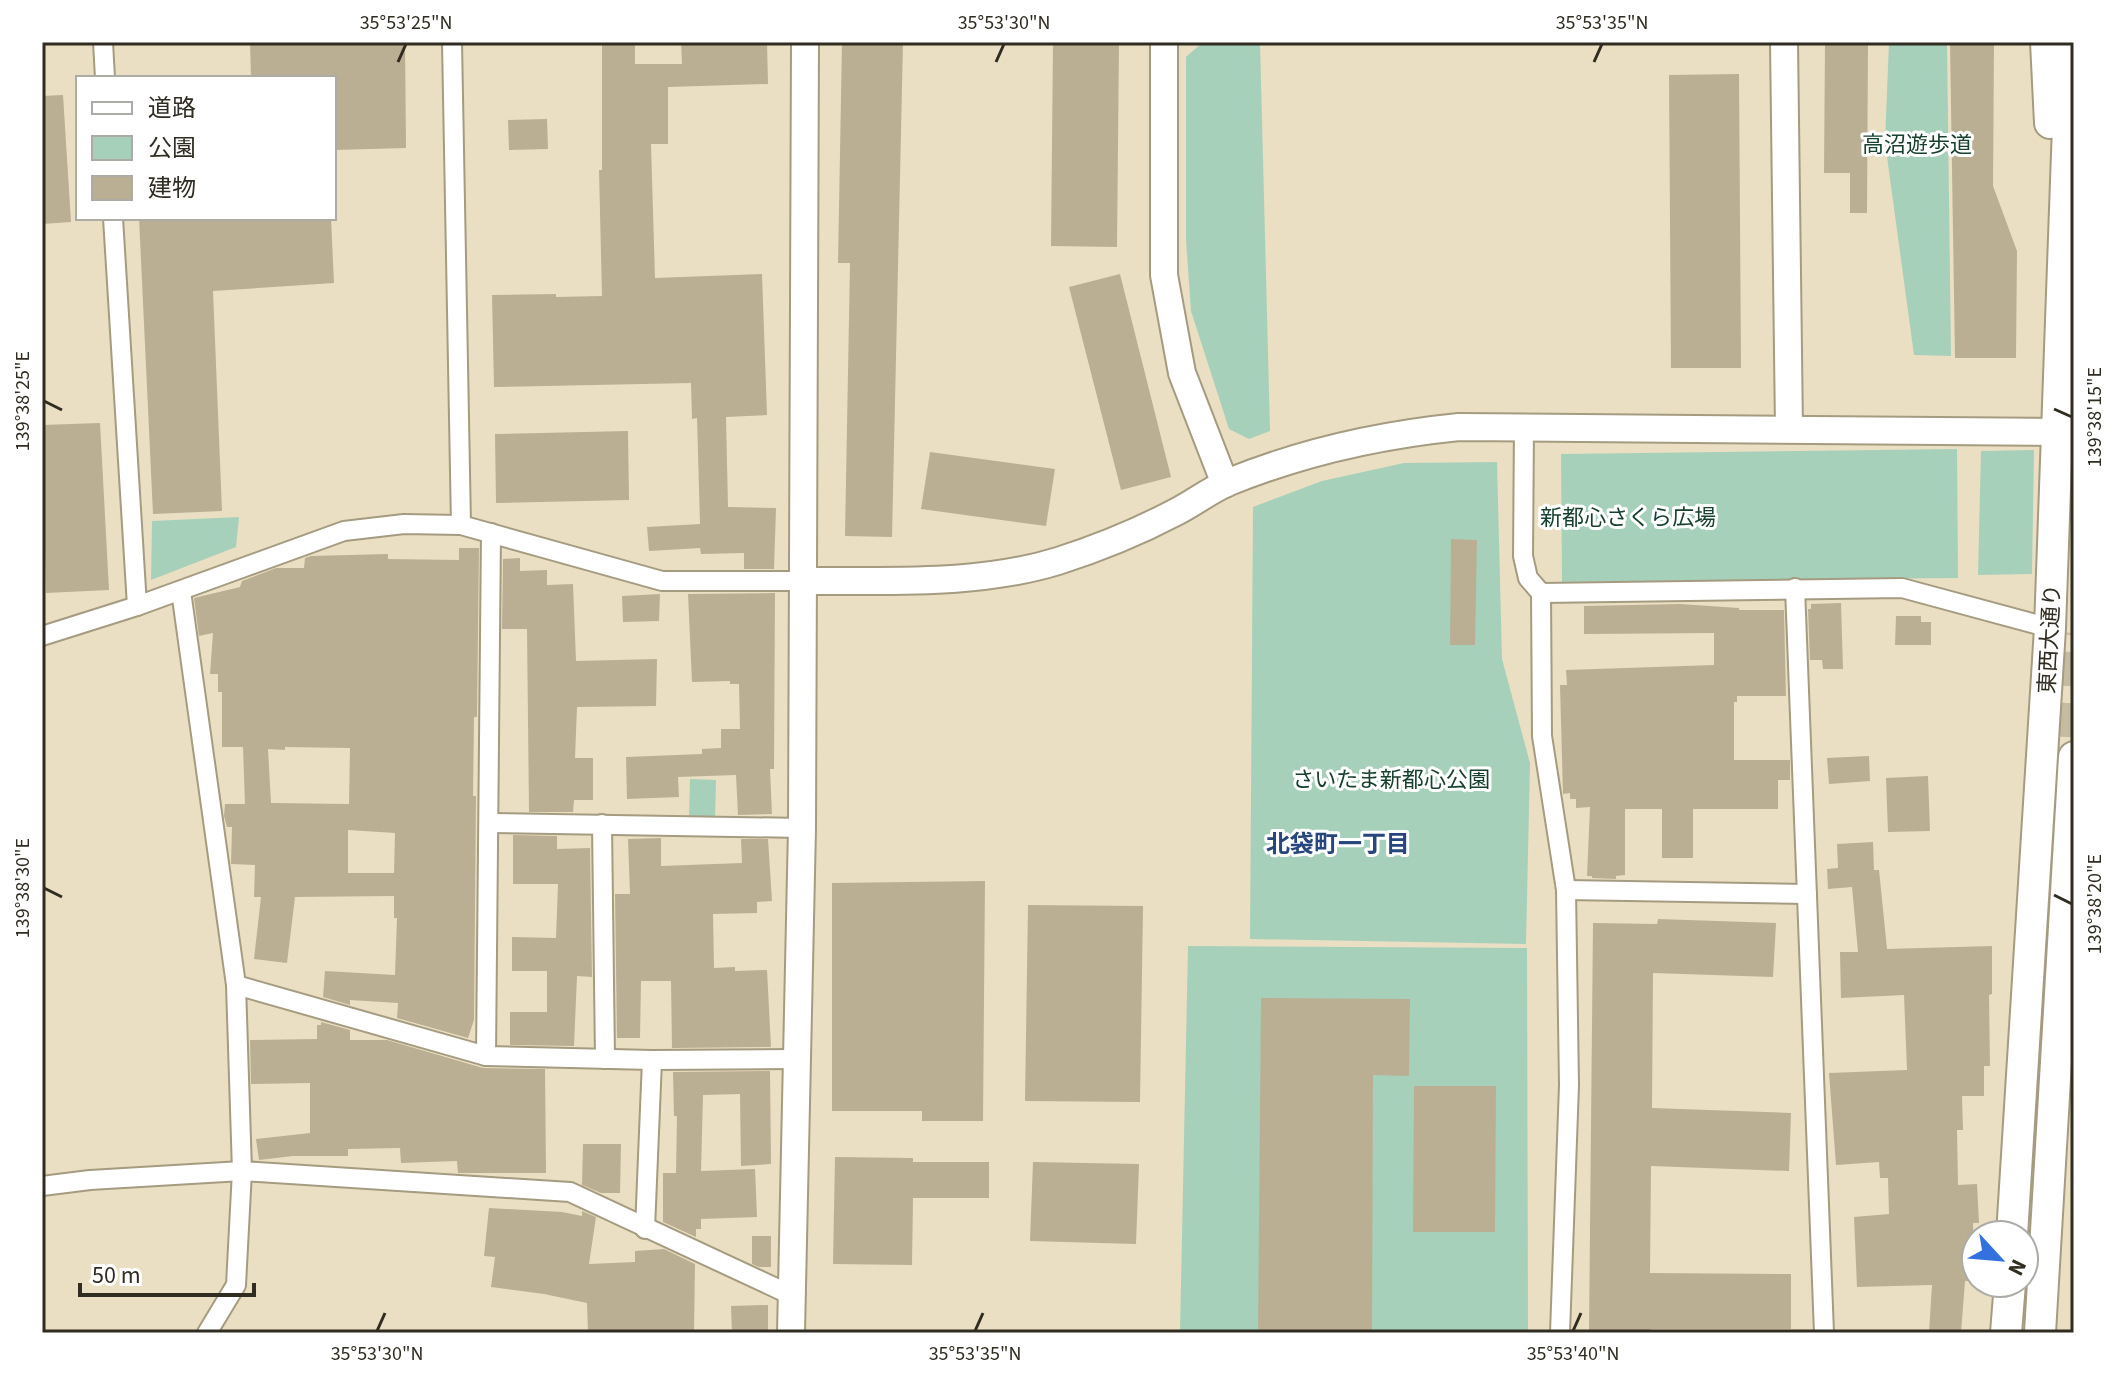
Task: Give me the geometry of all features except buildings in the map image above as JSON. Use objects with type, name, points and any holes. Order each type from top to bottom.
[{"type":"main road","points":[[2046,42],[2050,131],[2064,183]]},
{"type":"main road","name":"東西大通り","points":[[2013,1219],[2050,628],[2069,432],[2064,183],[2071,42]]},
{"type":"main road","points":[[2040,1333],[2066,1052],[2074,757]]},
{"type":"main road","points":[[2006,1333],[2009,1299]]},
{"type":"street","points":[[103,42],[105,76]]},
{"type":"street","points":[[452,42],[461,525]]},
{"type":"street","points":[[791,1333],[802,828],[805,42]]},
{"type":"street","points":[[1164,42],[1164,275],[1182,373],[1225,484]]},
{"type":"street","points":[[1784,42],[1789,429]]},
{"type":"street","points":[[113,220],[137,606]]},
{"type":"street","points":[[42,636],[181,591],[344,531],[404,524],[461,525],[662,581],[941,579],[997,574],[1055,562],[1116,541],[1225,484],[1282,462],[1403,432],[1459,427],[1524,427],[2069,432]]},
{"type":"street","points":[[1524,427],[1523,556],[1528,578],[1541,593],[1542,736],[1566,890],[1569,1085],[1560,1333]]},
{"type":"street","points":[[486,1056],[491,533]]},
{"type":"street","points":[[1795,588],[1824,1333]]},
{"type":"street","points":[[1541,593],[1902,588],[2050,628]]},
{"type":"street","points":[[181,591],[236,985],[242,1171],[236,1285],[207,1333]]},
{"type":"street","points":[[490,823],[802,828]]},
{"type":"street","points":[[602,824],[605,1059]]},
{"type":"street","points":[[1566,890],[1807,894]]},
{"type":"street","points":[[236,985],[486,1056],[796,1059]]},
{"type":"street","points":[[645,1229],[652,1060]]},
{"type":"street","points":[[42,1186],[242,1171],[570,1192],[791,1295]]},
{"type":"green space","points":[[1203,42],[1260,42],[1270,431],[1249,439],[1229,429],[1191,311],[1186,240],[1186,57]]},
{"type":"green space","name":"高沼遊歩道","points":[[1889,42],[1947,42],[1951,356],[1914,355],[1885,142]]},
{"type":"green space","name":"新都心さくら広場","points":[[1957,449],[1958,578],[1562,582],[1561,454]]},
{"type":"green space","points":[[2034,450],[2032,574],[1978,575],[1981,451]]},
{"type":"green space","name":"さいたま新都心公園","points":[[1497,462],[1502,659],[1530,763],[1526,944],[1250,939],[1253,507],[1322,481],[1404,463]]},
{"type":"green space","points":[[239,517],[236,547],[151,580],[152,521]]},
{"type":"green space","points":[[690,779],[716,780],[715,819],[689,818]]},
{"type":"green space","points":[[1188,946],[1527,948],[1528,1333],[1180,1333]]},
{"type":"tunnel","points":[[2066,788],[2074,633]]},
{"type":"district","name":"北袋町一丁目","points":[[1338,844]]}]
